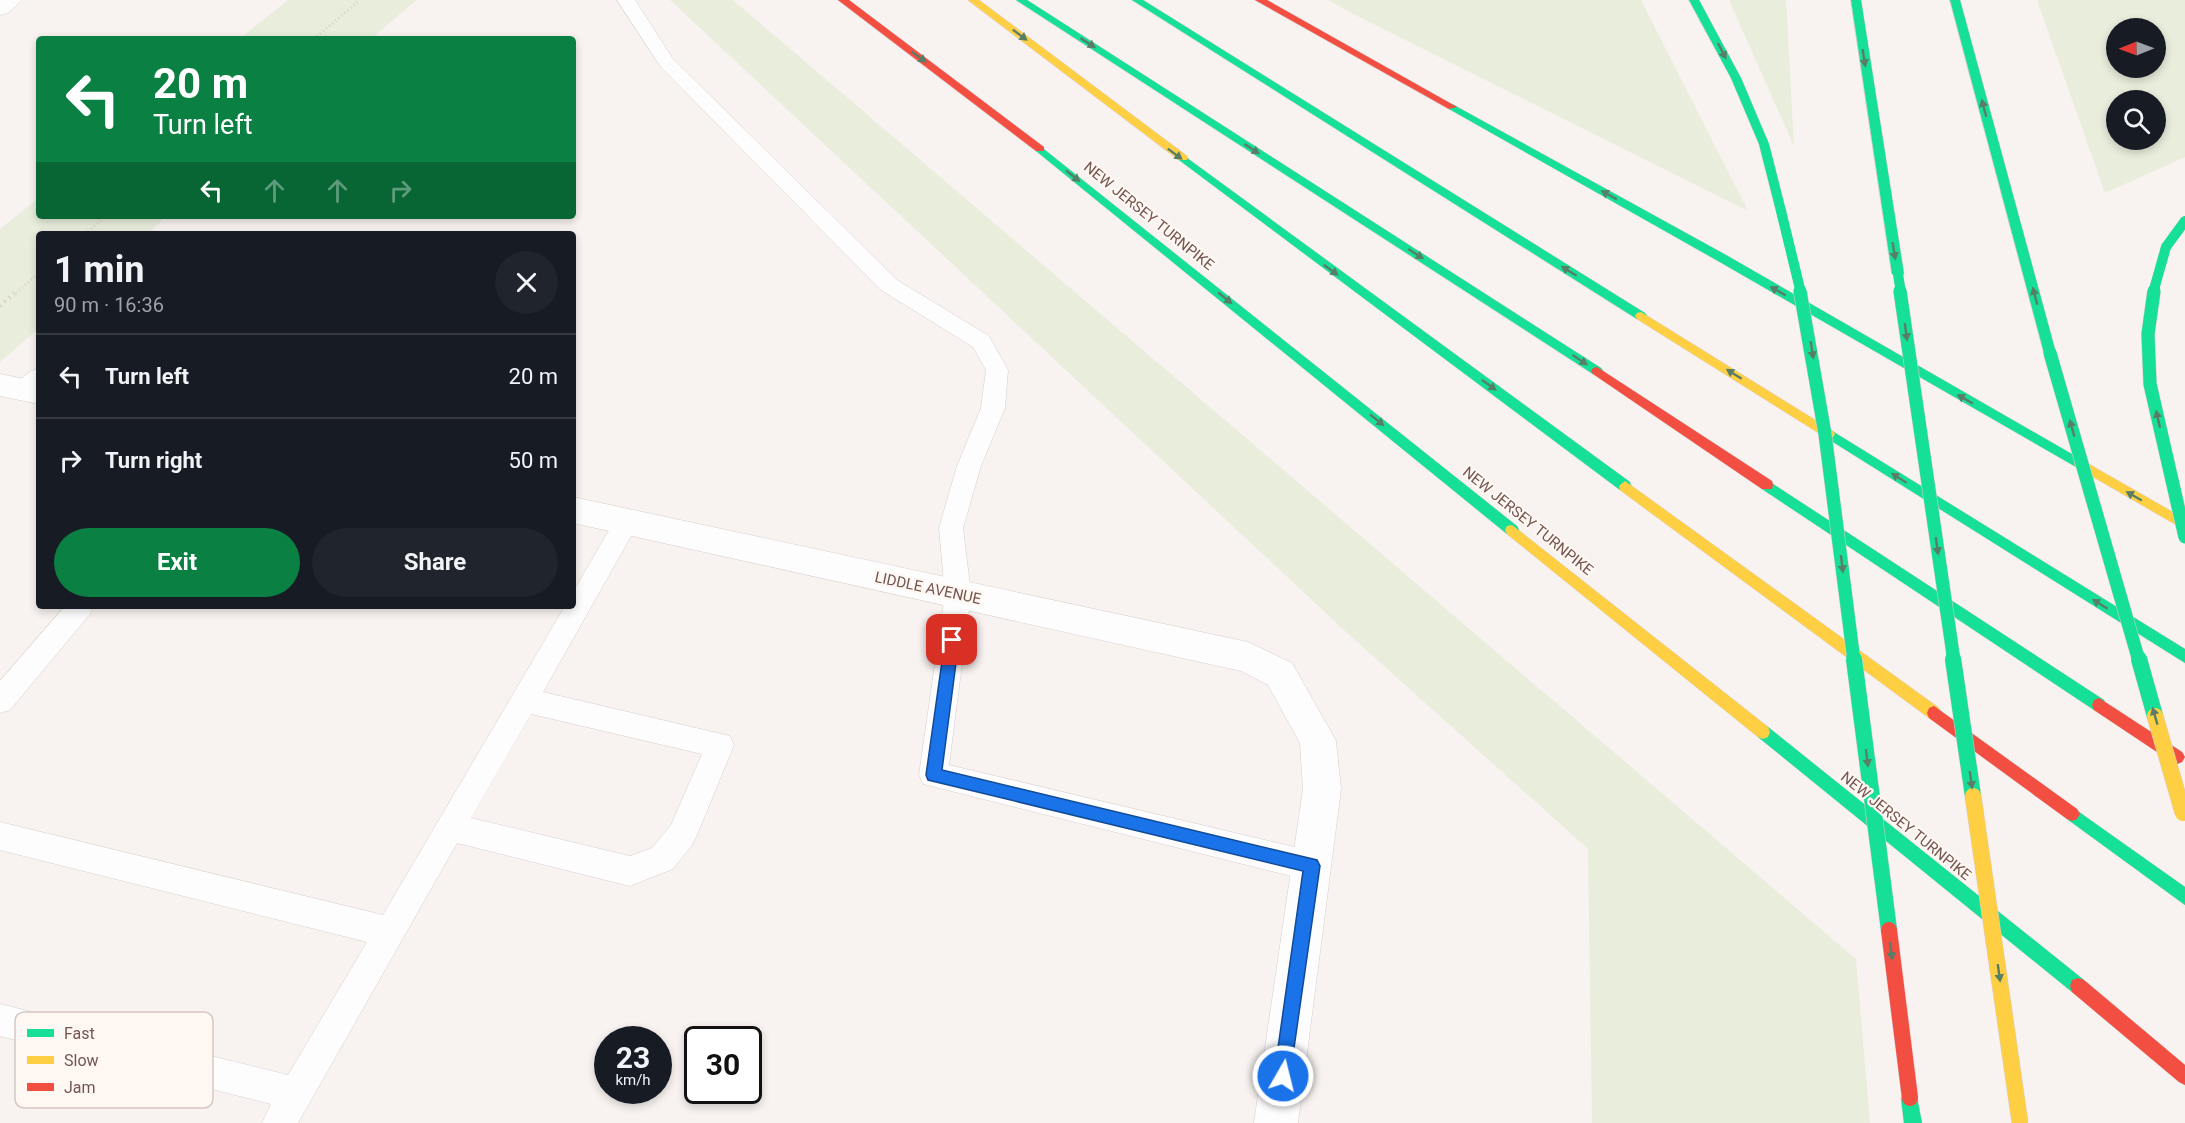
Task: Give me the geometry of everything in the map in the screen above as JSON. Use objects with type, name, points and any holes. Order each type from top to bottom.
[{"type":"highway","name":"NEW JERSEY TURNPIKE","points":[[843,0],[1031,142],[2129,1027],[2185,1076]]},
{"type":"highway","points":[[973,0],[1331,270],[2185,897]]},
{"type":"highway","points":[[1021,0],[1581,361],[2185,762]]},
{"type":"highway","points":[[1137,0],[2185,657]]},
{"type":"highway","points":[[1260,0],[1712,252],[2185,525]]},
{"type":"highway","points":[[1694,0],[1736,78],[1764,144],[1806,315],[1825,434],[1913,1123]]},
{"type":"highway","points":[[1856,0],[1898,274],[2020,1123]]},
{"type":"highway","points":[[1955,0],[2050,353],[2184,811]]},
{"type":"highway","points":[[2185,221],[2166,247],[2154,289],[2148,334],[2150,384],[2185,537]]},
{"type":"highway","points":[[2129,1027],[2178,1089]]},
{"type":"street","points":[[0,8],[11,0]]},
{"type":"street","name":"LIDDLE AVENUE","points":[[576,511],[1248,657],[1280,674],[1318,741],[1322,789],[1311,866]]},
{"type":"street","points":[[1276,1123],[1311,866]]},
{"type":"lane","points":[[626,0],[666,62],[889,285],[981,342],[997,370],[993,408],[969,466],[951,528],[958,594],[933,775],[1311,866]]},
{"type":"lane","points":[[279,1123],[627,522]]},
{"type":"lane","points":[[0,701],[78,609]]},
{"type":"lane","points":[[450,827],[630,871],[662,860],[682,835],[720,745],[524,700]]},
{"type":"lane","points":[[0,836],[390,932]]},
{"type":"lane","points":[[0,1020],[15,1024]]},
{"type":"lane","points":[[213,1073],[296,1094]]},
{"type":"path","points":[[318,36],[360,0]]},
{"type":"path","points":[[88,231],[102,219]]},
{"type":"path","points":[[0,306],[36,276]]},
{"type":"green space","points":[[288,0],[416,0],[374,36],[243,36]]},
{"type":"green space","points":[[670,0],[733,0],[1856,959],[1870,1123],[1592,1123],[1588,849],[1345,631]]},
{"type":"green space","points":[[1328,0],[1641,0],[1748,211],[1359,17]]},
{"type":"green space","points":[[1729,0],[1786,0],[1794,146]]},
{"type":"green space","points":[[2037,0],[2185,0],[2185,157],[2105,193]]},
{"type":"green space","points":[[36,200],[36,219],[164,219],[150,231],[36,231],[36,331],[0,362],[0,229]]},
{"type":"traffic: fast","points":[[1021,0],[1597,371]]},
{"type":"traffic: fast","points":[[1137,0],[1641,316]]},
{"type":"traffic: fast","points":[[1694,0],[1736,78],[1764,144],[1781,211]]},
{"type":"traffic: fast","points":[[1856,0],[1898,274]]},
{"type":"traffic: fast","points":[[1955,0],[2050,353]]},
{"type":"traffic: fast","points":[[1452,107],[1722,258],[2080,464]]},
{"type":"traffic: fast","points":[[1040,149],[1512,530]]},
{"type":"traffic: fast","points":[[1183,158],[1625,486]]},
{"type":"traffic: fast","points":[[1781,211],[1806,315],[1825,434],[1889,930]]},
{"type":"traffic: fast","points":[[2185,221],[2166,247],[2154,289],[2148,334],[2150,384],[2185,537]]},
{"type":"traffic: fast","points":[[1898,274],[1973,796]]},
{"type":"traffic: fast","points":[[2050,353],[2155,716]]},
{"type":"traffic: fast","points":[[1829,434],[2185,657]]},
{"type":"traffic: fast","points":[[1767,485],[2099,705]]},
{"type":"traffic: fast","points":[[1763,732],[2078,986]]},
{"type":"traffic: fast","points":[[2072,814],[2185,897]]},
{"type":"traffic: fast","points":[[1910,1098],[1913,1123]]},
{"type":"traffic: slow","points":[[973,0],[1183,158]]},
{"type":"traffic: slow","points":[[1641,316],[1829,434]]},
{"type":"traffic: slow","points":[[2080,464],[2185,525]]},
{"type":"traffic: slow","points":[[1625,486],[1934,713]]},
{"type":"traffic: slow","points":[[1512,530],[1763,732]]},
{"type":"traffic: slow","points":[[2155,716],[2183,813]]},
{"type":"traffic: slow","points":[[1973,796],[2020,1123]]},
{"type":"traffic: jam","points":[[843,0],[1040,149]]},
{"type":"traffic: jam","points":[[1260,0],[1452,107]]},
{"type":"traffic: jam","points":[[1597,371],[1767,485]]},
{"type":"traffic: jam","points":[[2099,705],[2177,757]]},
{"type":"traffic: jam","points":[[1934,713],[2072,814]]},
{"type":"traffic: jam","points":[[1889,930],[1910,1098]]},
{"type":"traffic: jam","points":[[2078,986],[2185,1076]]},
{"type":"route","points":[[952,640],[933,775],[1311,866],[1283,1076]]}]
